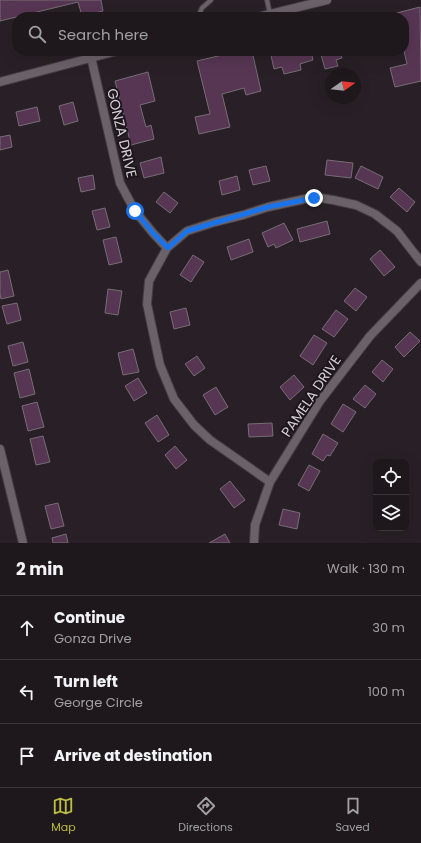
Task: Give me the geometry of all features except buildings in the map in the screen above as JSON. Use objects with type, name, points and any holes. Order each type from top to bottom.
[{"type":"street","points":[[278,12],[327,0]]},
{"type":"street","points":[[0,82],[95,56]]},
{"type":"street","name":"GONZA DRIVE","points":[[91,57],[120,183],[135,211],[153,233],[168,248]]},
{"type":"street","points":[[270,482],[210,440],[194,425],[174,399],[160,365],[147,304],[149,281],[168,248],[187,231],[268,207],[314,198],[356,205],[375,214],[397,231],[421,262]]},
{"type":"street","name":"PAMELA DRIVE","points":[[254,543],[256,525],[270,482],[324,395],[370,336],[421,283]]},
{"type":"street","points":[[0,449],[23,543]]},
{"type":"lane","points":[[200,12],[202,8],[211,0]]},
{"type":"lane","points":[[267,0],[270,12]]},
{"type":"route","points":[[135,211],[153,233],[168,248],[187,231],[268,207],[314,198]]}]
